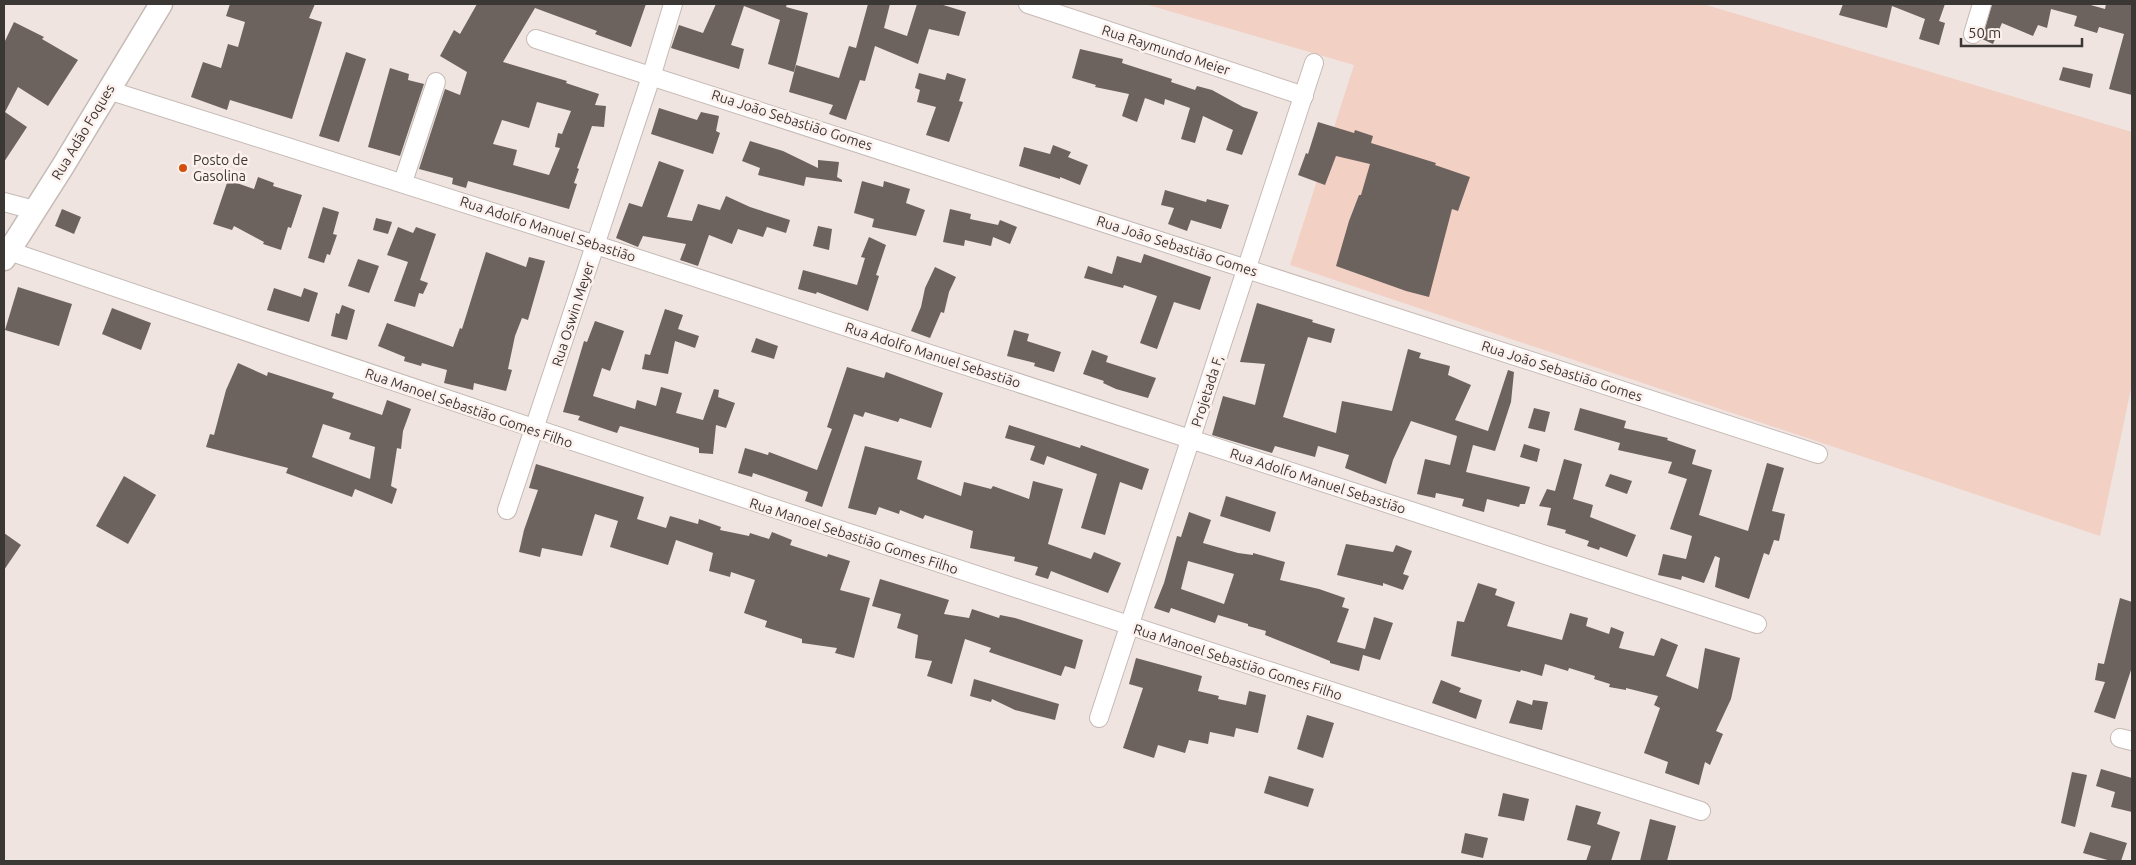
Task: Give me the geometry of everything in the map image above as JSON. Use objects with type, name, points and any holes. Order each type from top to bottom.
[{"type":"main road","name":"Rua Adão Foques","points":[[6,255],[161,4]]},
{"type":"street","name":"Rua Oswin Meyer","points":[[507,510],[652,74],[673,4]]},
{"type":"street","name":"Rua Raymundo Meier","points":[[1028,4],[1304,96]]},
{"type":"street","points":[[1973,34],[1982,4]]},
{"type":"street","name":"Rua João Sebastião Gomes","points":[[536,39],[652,74],[1818,454]]},
{"type":"street","name":"Projetada F,","points":[[1099,718],[1314,63]]},
{"type":"street","points":[[403,182],[436,82]]},
{"type":"street","name":"Rua Adolfo Manuel Sebastião","points":[[108,90],[596,244],[1757,624]]},
{"type":"street","points":[[4,202],[34,210]]},
{"type":"street","name":"Rua Manoel Sebastião Gomes Filho","points":[[6,255],[1129,627],[1701,811]]},
{"type":"shaded area","points":[[1145,4],[1703,4],[2132,132],[2132,384],[2100,536],[1290,265],[1354,65]]},
{"type":"building","points":[[230,4],[315,4],[309,18],[322,22],[292,119],[230,100],[227,110],[191,97],[203,62],[221,68],[228,44],[238,47],[245,22],[226,16]]},
{"type":"building","points":[[477,4],[646,4],[631,47],[595,34],[597,31],[535,8],[503,62],[567,81],[566,83],[599,94],[595,105],[606,106],[604,127],[592,126],[577,168],[579,169],[574,183],[577,184],[569,209],[468,181],[466,188],[452,184],[453,178],[419,169],[445,89],[460,95],[467,72],[440,56],[454,30],[460,34]],"holes":[[[537,102],[571,111],[562,134],[558,133],[555,147],[560,148],[549,175],[513,165],[517,150],[493,144],[502,120],[529,128]]]},
{"type":"building","points":[[716,4],[787,4],[786,7],[808,13],[794,72],[768,64],[780,20],[744,6],[731,45],[744,49],[739,69],[671,48],[679,25],[703,33]]},
{"type":"building","points":[[868,4],[890,4],[884,28],[907,36],[917,4],[940,4],[966,12],[959,36],[929,29],[918,64],[875,46],[865,81],[860,80],[846,120],[829,114],[833,105],[789,92],[796,65],[839,78],[849,46],[856,48]]},
{"type":"building","points":[[1843,4],[1945,4],[1939,21],[1945,23],[1939,45],[1919,39],[1925,19],[1892,6],[1887,28],[1839,15]]},
{"type":"building","points":[[1992,4],[2087,4],[2105,9],[2106,4],[2132,4],[2132,95],[2109,89],[2124,34],[2099,27],[2097,33],[2074,26],[2077,16],[2051,9],[2047,28],[2038,25],[2033,36],[2002,23],[1993,44],[1982,39]]},
{"type":"building","points":[[14,22],[44,37],[42,39],[78,60],[48,106],[18,87],[5,112],[27,127],[4,162],[4,43]]},
{"type":"building","points":[[1080,49],[1123,59],[1122,63],[1172,79],[1171,82],[1195,90],[1197,86],[1212,90],[1243,107],[1258,112],[1242,155],[1226,150],[1233,130],[1203,116],[1195,143],[1181,139],[1190,108],[1165,99],[1164,105],[1145,98],[1137,122],[1122,116],[1129,94],[1095,87],[1096,85],[1072,78]]},
{"type":"building","points":[[346,52],[366,59],[339,142],[319,136]]},
{"type":"building","points":[[2063,67],[2093,74],[2090,88],[2059,80]]},
{"type":"building","points":[[390,68],[409,74],[408,80],[424,84],[400,156],[368,147]]},
{"type":"building","points":[[919,73],[945,80],[947,73],[966,79],[959,101],[963,102],[949,142],[926,135],[936,107],[917,102],[920,90],[915,88]]},
{"type":"building","points":[[659,108],[697,120],[701,112],[719,116],[716,131],[720,133],[713,154],[651,134]]},
{"type":"building","points":[[1318,122],[1354,133],[1355,130],[1373,136],[1371,143],[1436,163],[1435,165],[1470,177],[1458,211],[1452,209],[1429,297],[1406,291],[1336,266],[1349,221],[1359,195],[1361,195],[1370,164],[1336,156],[1325,185],[1298,175],[1306,153],[1308,154]]},
{"type":"building","points":[[750,141],[783,151],[818,168],[818,160],[839,162],[837,177],[842,182],[806,177],[804,186],[758,175],[760,168],[742,161]]},
{"type":"building","points":[[1053,145],[1071,152],[1068,157],[1088,165],[1080,185],[1060,177],[1060,179],[1019,166],[1024,147],[1050,154]]},
{"type":"building","points":[[659,161],[684,170],[667,217],[692,221],[698,204],[720,210],[726,196],[750,207],[790,220],[786,233],[767,227],[763,237],[738,229],[732,244],[709,235],[698,266],[680,260],[686,244],[643,236],[638,247],[616,238],[629,203],[642,207]]},
{"type":"building","points":[[258,177],[274,183],[273,186],[302,195],[291,228],[288,227],[281,250],[263,244],[264,242],[234,226],[232,230],[213,224],[228,180],[254,189]]},
{"type":"building","points":[[862,181],[883,187],[884,181],[910,189],[906,203],[925,210],[916,236],[872,227],[874,219],[854,213]]},
{"type":"building","points":[[1165,190],[1206,202],[1207,199],[1229,205],[1221,229],[1191,220],[1187,231],[1168,224],[1174,208],[1161,205]]},
{"type":"building","points":[[323,207],[339,212],[333,234],[337,235],[330,255],[327,254],[324,263],[308,258]]},
{"type":"building","points":[[62,209],[81,217],[74,234],[55,226]]},
{"type":"building","points":[[950,209],[971,214],[970,219],[998,225],[1000,220],[1017,227],[1010,244],[993,237],[991,246],[965,240],[964,246],[943,242]]},
{"type":"building","points":[[376,218],[392,222],[388,234],[373,230]]},
{"type":"building","points":[[818,226],[832,229],[829,250],[813,246]]},
{"type":"building","points":[[398,227],[413,233],[416,227],[436,234],[420,280],[428,283],[423,294],[419,293],[415,307],[394,301],[408,262],[387,255]]},
{"type":"building","points":[[869,237],[886,245],[876,275],[879,276],[868,311],[817,292],[816,294],[798,289],[803,270],[857,285],[865,258],[861,257]]},
{"type":"building","points":[[486,252],[526,267],[529,257],[545,261],[528,320],[522,318],[515,336],[508,369],[512,370],[506,391],[474,383],[473,390],[444,383],[447,370],[422,363],[421,366],[404,361],[405,357],[378,346],[387,323],[453,347],[460,328],[462,329]]},
{"type":"building","points":[[1144,254],[1211,277],[1200,310],[1174,302],[1157,349],[1140,343],[1157,296],[1124,285],[1123,288],[1084,278],[1088,266],[1112,274],[1117,256],[1141,263]]},
{"type":"building","points":[[358,259],[379,266],[369,293],[348,286]]},
{"type":"building","points":[[935,267],[956,277],[949,292],[944,313],[941,312],[930,338],[911,331],[921,307],[925,288]]},
{"type":"building","points":[[18,287],[72,304],[59,346],[5,330]]},
{"type":"building","points":[[274,288],[301,297],[304,288],[318,293],[309,322],[267,310]]},
{"type":"building","points":[[1257,303],[1313,320],[1312,322],[1335,329],[1331,343],[1308,337],[1283,417],[1336,433],[1342,401],[1392,411],[1408,349],[1421,353],[1419,358],[1450,366],[1448,375],[1471,385],[1455,420],[1488,431],[1508,370],[1514,372],[1511,402],[1495,451],[1473,445],[1466,472],[1530,487],[1525,504],[1520,504],[1519,507],[1487,499],[1484,512],[1462,506],[1464,499],[1436,493],[1435,498],[1417,494],[1425,459],[1450,465],[1457,436],[1411,421],[1393,460],[1386,484],[1345,468],[1349,455],[1318,446],[1315,457],[1275,446],[1272,453],[1212,435],[1223,396],[1255,405],[1265,364],[1240,362]]},
{"type":"building","points":[[342,305],[355,310],[347,340],[331,336],[336,313],[339,314]]},
{"type":"building","points":[[112,308],[151,323],[141,350],[102,334]]},
{"type":"building","points":[[665,309],[683,315],[678,329],[699,336],[695,348],[675,341],[668,374],[642,369],[645,354],[650,355]]},
{"type":"building","points":[[595,321],[624,331],[610,371],[602,368],[593,396],[635,409],[637,400],[656,406],[661,387],[682,393],[676,413],[703,420],[714,389],[719,390],[718,397],[735,403],[726,428],[716,425],[713,454],[699,453],[699,448],[620,426],[617,433],[578,420],[580,416],[563,412],[584,341],[587,342]]},
{"type":"building","points":[[1014,330],[1029,334],[1027,341],[1061,352],[1054,372],[1034,366],[1035,363],[1007,356]]},
{"type":"building","points":[[756,338],[778,346],[774,359],[751,352]]},
{"type":"building","points":[[1092,350],[1108,356],[1106,362],[1156,378],[1148,398],[1116,389],[1103,383],[1104,381],[1083,374]]},
{"type":"building","points":[[238,363],[267,376],[268,372],[334,393],[332,398],[382,415],[387,400],[411,409],[403,431],[401,449],[397,448],[391,486],[397,489],[392,504],[355,489],[352,497],[286,473],[288,468],[206,447],[210,434],[214,435],[226,390]],"holes":[[[323,424],[351,433],[349,439],[375,447],[370,479],[312,457]]]},
{"type":"building","points":[[847,367],[884,378],[886,372],[943,393],[931,428],[900,418],[898,422],[865,412],[863,417],[854,414],[822,507],[805,501],[808,492],[753,473],[752,477],[738,473],[745,448],[768,455],[769,452],[817,470],[832,429],[827,427]]},
{"type":"building","points":[[1534,408],[1550,412],[1545,432],[1528,428]]},
{"type":"building","points":[[1580,408],[1626,421],[1624,428],[1668,438],[1667,440],[1696,450],[1692,464],[1712,470],[1699,515],[1748,531],[1767,463],[1784,468],[1772,511],[1785,514],[1779,541],[1774,540],[1769,555],[1764,553],[1749,599],[1715,587],[1720,558],[1715,556],[1704,583],[1682,576],[1681,580],[1658,575],[1663,554],[1686,559],[1692,536],[1670,529],[1687,479],[1668,473],[1672,462],[1618,450],[1620,443],[1574,430]]},
{"type":"building","points":[[1009,425],[1080,448],[1081,445],[1149,469],[1142,490],[1120,482],[1105,535],[1081,528],[1097,474],[1047,456],[1044,465],[1030,460],[1035,446],[1005,438]]},
{"type":"building","points":[[1524,444],[1540,449],[1537,462],[1520,457]]},
{"type":"building","points":[[865,446],[922,461],[917,479],[961,496],[964,482],[991,489],[993,486],[1029,499],[1033,481],[1063,489],[1048,544],[1091,559],[1094,552],[1121,563],[1108,593],[1051,571],[1048,579],[1035,575],[1038,567],[1014,561],[1015,557],[970,548],[973,531],[925,515],[923,519],[900,510],[899,514],[879,507],[876,515],[848,508]]},
{"type":"building","points":[[1564,459],[1582,464],[1573,499],[1593,505],[1590,517],[1636,535],[1627,557],[1600,547],[1599,550],[1587,546],[1589,541],[1565,533],[1566,530],[1547,525],[1551,508],[1539,506],[1547,489],[1555,491]]},
{"type":"building","points":[[536,464],[644,497],[637,519],[666,528],[670,516],[698,524],[699,519],[721,527],[720,530],[749,536],[750,533],[769,539],[772,532],[792,540],[790,545],[827,557],[828,554],[850,561],[840,590],[870,598],[854,658],[835,653],[837,648],[802,643],[802,639],[765,627],[767,621],[744,613],[755,580],[731,572],[730,577],[709,571],[713,553],[676,540],[668,565],[610,547],[618,521],[595,514],[582,556],[542,548],[540,557],[519,552],[524,530],[538,490],[529,488]]},
{"type":"building","points":[[1610,474],[1632,481],[1627,494],[1605,486]]},
{"type":"building","points":[[124,476],[156,495],[128,544],[96,526]]},
{"type":"building","points":[[1226,496],[1276,512],[1270,532],[1220,516]]},
{"type":"building","points":[[1189,512],[1211,520],[1203,543],[1238,553],[1253,555],[1253,553],[1285,562],[1280,580],[1319,589],[1345,598],[1342,607],[1349,609],[1337,642],[1365,649],[1374,617],[1393,623],[1380,660],[1363,655],[1359,671],[1330,663],[1330,661],[1265,635],[1266,631],[1248,626],[1248,624],[1218,615],[1215,623],[1171,608],[1169,613],[1154,608],[1164,583],[1177,536],[1181,537]],"holes":[[[1188,561],[1234,574],[1224,604],[1181,589]]]},
{"type":"building","points":[[4,533],[21,545],[4,570]]},
{"type":"building","points":[[1346,544],[1393,552],[1396,545],[1412,551],[1403,574],[1409,576],[1403,590],[1383,583],[1383,586],[1337,575]]},
{"type":"building","points":[[880,579],[949,600],[944,614],[969,618],[972,609],[999,618],[1000,615],[1015,618],[1083,640],[1075,669],[1065,666],[1061,676],[989,652],[991,648],[965,639],[952,684],[927,676],[932,661],[915,658],[918,635],[897,628],[901,614],[872,606]]},
{"type":"building","points":[[1478,583],[1497,589],[1495,595],[1515,602],[1507,626],[1562,640],[1570,613],[1588,618],[1586,626],[1609,634],[1611,627],[1624,632],[1619,648],[1654,656],[1661,638],[1678,645],[1666,676],[1698,689],[1705,648],[1740,658],[1731,699],[1716,731],[1723,734],[1710,765],[1705,762],[1699,785],[1665,773],[1668,762],[1644,753],[1660,708],[1654,705],[1658,696],[1626,688],[1626,690],[1609,687],[1610,684],[1594,679],[1595,676],[1569,668],[1568,671],[1545,664],[1542,676],[1451,656],[1457,621],[1464,622]]},
{"type":"building","points":[[2120,598],[2132,602],[2132,667],[2115,719],[2094,712],[2105,682],[2095,680],[2098,663],[2104,664]]},
{"type":"building","points":[[1136,658],[1202,676],[1198,691],[1219,696],[1218,699],[1246,705],[1249,691],[1266,695],[1258,733],[1236,728],[1234,737],[1210,732],[1208,744],[1189,740],[1185,753],[1158,745],[1154,758],[1123,748],[1143,688],[1129,684]]},
{"type":"building","points":[[974,679],[1059,704],[1055,720],[1015,710],[992,699],[991,702],[970,696]]},
{"type":"building","points":[[1441,680],[1461,688],[1459,692],[1482,700],[1476,719],[1432,703]]},
{"type":"building","points":[[1517,700],[1532,705],[1533,700],[1548,702],[1542,730],[1509,723]]},
{"type":"building","points":[[1307,715],[1334,723],[1323,758],[1297,749]]},
{"type":"building","points":[[2101,769],[2132,778],[2132,812],[2111,807],[2115,792],[2096,786]]},
{"type":"building","points":[[2072,772],[2087,775],[2075,827],[2061,823]]},
{"type":"building","points":[[1269,776],[1314,789],[1308,807],[1264,793]]},
{"type":"building","points":[[1503,793],[1529,799],[1524,821],[1498,816]]},
{"type":"building","points":[[1576,805],[1601,812],[1597,824],[1620,832],[1611,861],[1586,861],[1591,846],[1567,840]]},
{"type":"building","points":[[1650,819],[1676,826],[1667,861],[1640,861]]},
{"type":"building","points":[[2090,832],[2127,843],[2121,861],[2111,861],[2083,853]]},
{"type":"building","points":[[1465,833],[1488,838],[1483,858],[1461,853]]},
{"type":"place","name":"Posto de Gasolina","points":[[183,168]]}]
